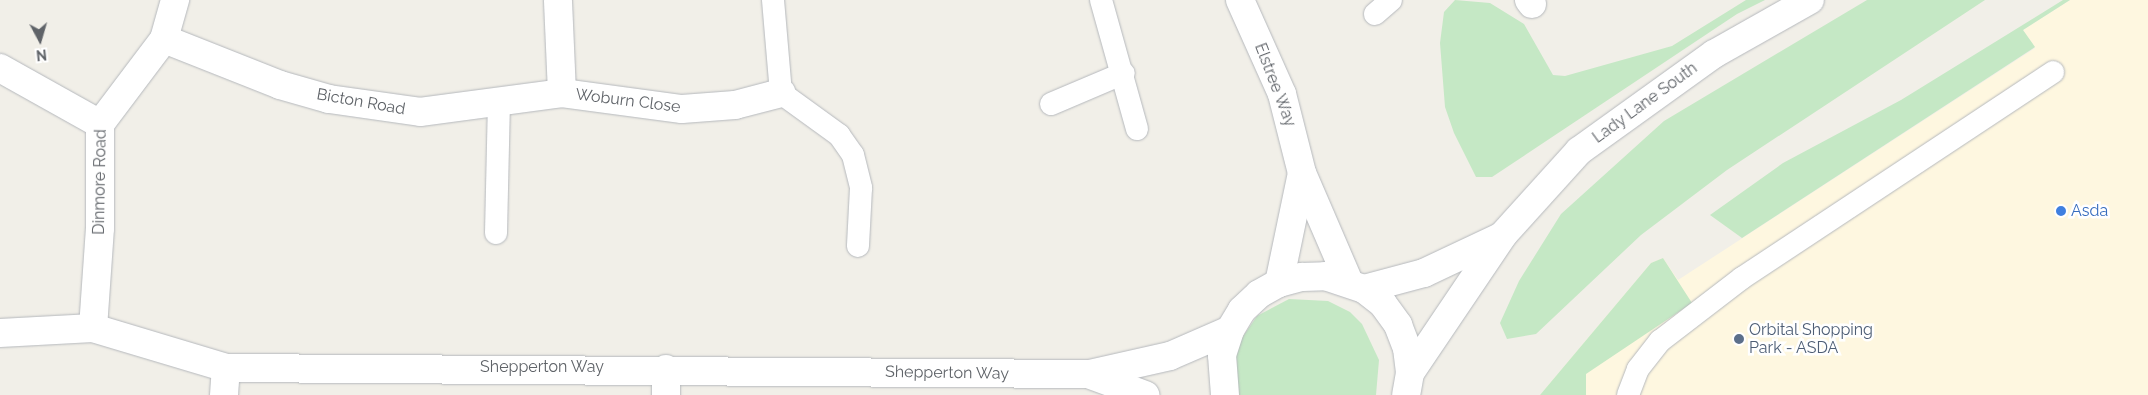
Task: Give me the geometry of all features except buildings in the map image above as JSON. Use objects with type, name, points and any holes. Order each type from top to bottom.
[{"type":"street","name":"Dinmore Road","points":[[93,328],[100,228],[100,124],[164,39],[175,0]]},
{"type":"street","points":[[558,0],[562,93]]},
{"type":"street","name":"Elstree Way","points":[[1240,0],[1285,102],[1302,173],[1356,285]]},
{"type":"street","name":"Lady Lane South","points":[[1408,388],[1503,235],[1578,151],[1714,54],[1810,0]]},
{"type":"street","name":"Bicton Road","points":[[164,39],[280,85],[363,106],[420,112],[562,93]]},
{"type":"street","points":[[0,68],[100,124]]},
{"type":"street","name":"Woburn Close","points":[[562,93],[682,110],[735,105],[781,93]]},
{"type":"street","name":"Elstree Way","points":[[1279,283],[1302,173]]},
{"type":"street","name":"Lady Lane South","points":[[1356,285],[1424,273],[1503,235]]},
{"type":"street","points":[[1225,395],[1222,355],[1230,330],[1259,294],[1279,283],[1302,277],[1325,276],[1356,285],[1383,304],[1398,325],[1407,348],[1408,388]]},
{"type":"street","name":"Shepperton Way","points":[[0,333],[93,328],[226,368],[666,382],[1090,374],[1170,356],[1230,330]]},
{"type":"street","points":[[224,395],[226,368]]},
{"type":"street","name":"Shepperton Way","points":[[1090,374],[1145,395]]},
{"type":"lane","points":[[773,0],[781,93],[840,135],[853,154],[861,188],[858,246]]},
{"type":"lane","points":[[1101,0],[1124,73],[1137,129]]},
{"type":"lane","points":[[1628,395],[1638,369],[1660,341],[1742,278],[2053,72]]},
{"type":"lane","points":[[1051,104],[1124,73]]},
{"type":"lane","points":[[496,233],[499,102]]},
{"type":"shaded area","points":[[2070,0],[2148,0],[2148,395],[1540,395],[1651,263],[1663,258],[1678,280],[2035,48],[2023,30]]},
{"type":"green space","points":[[1455,0],[1490,3],[1524,24],[1553,75],[1565,76],[1672,46],[1746,0],[1765,0],[1737,14],[1492,177],[1476,177],[1454,133],[1445,107],[1440,43],[1444,12]]},
{"type":"green space","points":[[1867,0],[1985,0],[1727,170],[1641,235],[1536,334],[1507,339],[1500,323],[1519,281],[1561,214],[1664,121]]},
{"type":"green space","points":[[2063,0],[2070,0],[2023,30],[2035,47],[1742,238],[1710,215],[1783,163],[1901,100]]},
{"type":"green space","points":[[1663,258],[1692,303],[1586,374],[1586,395],[1540,395],[1651,263]]},
{"type":"green space","points":[[1289,299],[1328,301],[1350,312],[1362,324],[1379,360],[1376,395],[1236,395],[1233,380],[1237,345],[1257,316]]},
{"type":"place","name":"Asda","points":[[2061,211]]},
{"type":"place","name":"Orbital Shopping Park - ASDA","points":[[1739,339]]}]
